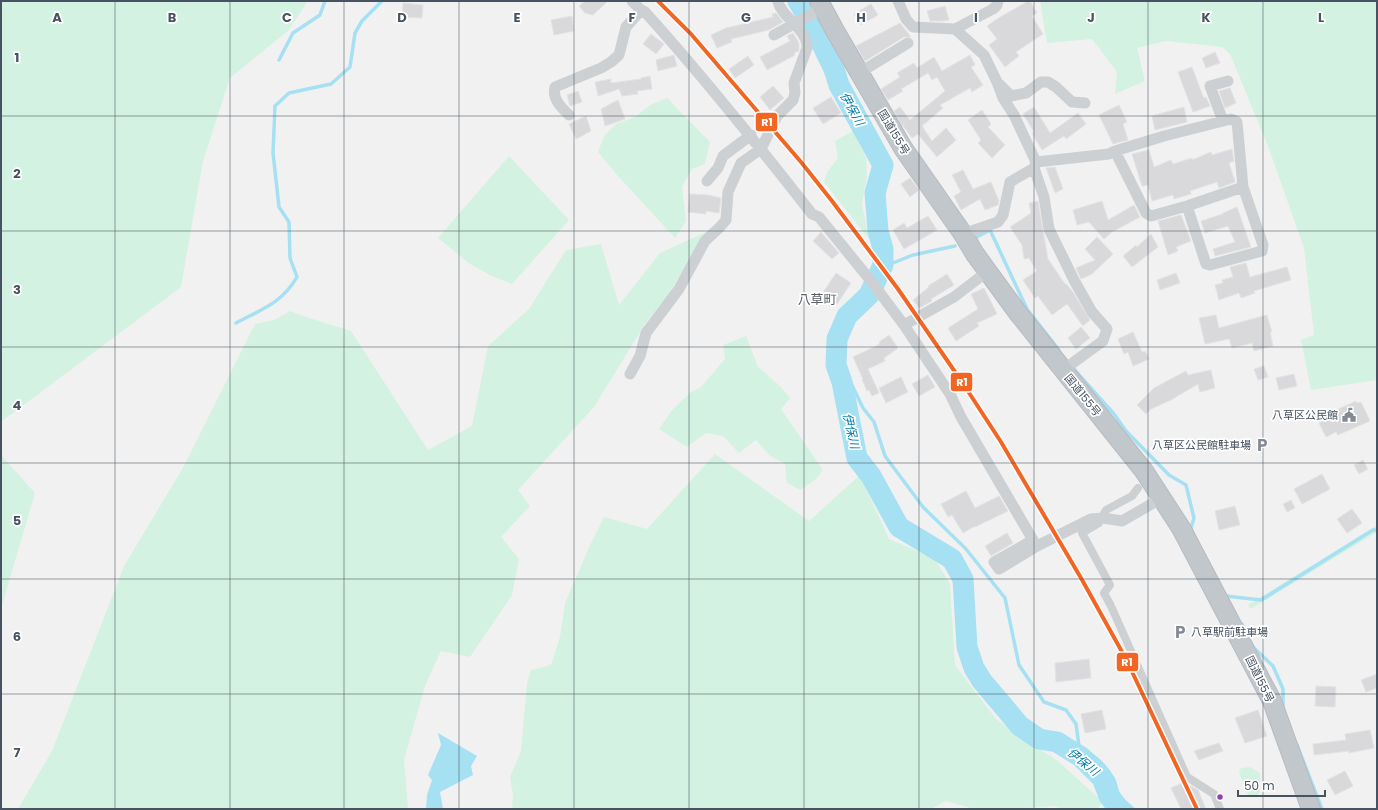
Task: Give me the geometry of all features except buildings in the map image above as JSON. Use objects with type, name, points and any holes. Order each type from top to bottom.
[{"type":"highway","name":"国道155号","points":[[810,13],[859,73],[903,148],[1018,313],[1069,366],[1144,471],[1181,528],[1272,701],[1310,809]]},
{"type":"street","points":[[632,1],[640,10],[645,12],[669,39],[751,135],[812,214],[819,217],[871,281],[904,326],[950,394],[961,417],[1033,540],[994,562],[999,569],[1037,546],[1091,519],[1103,518],[1122,521],[1162,498]]},
{"type":"street","points":[[898,1],[906,19],[913,27],[955,29],[993,9],[997,6],[998,1]]},
{"type":"street","points":[[778,2],[783,12],[810,13]]},
{"type":"street","points":[[569,115],[558,105],[553,93],[555,87],[612,62],[620,54],[626,27],[640,10]]},
{"type":"street","points":[[774,35],[810,13]]},
{"type":"street","points":[[630,374],[640,356],[646,333],[678,289],[705,241],[726,220],[728,192],[741,163],[761,149],[778,116],[793,100],[795,93],[794,83],[807,48],[810,13]]},
{"type":"street","points":[[955,29],[984,55],[1003,98],[1014,115],[1035,165],[1044,197],[1049,229],[1075,282],[1092,312],[1107,329],[1103,341],[1069,366]]},
{"type":"street","points":[[859,73],[908,43]]},
{"type":"street","points":[[1222,121],[1210,86],[1228,81]]},
{"type":"street","points":[[997,82],[1011,96],[1026,93],[1041,82],[1048,82],[1056,87],[1072,102],[1085,103]]},
{"type":"street","points":[[963,234],[998,222],[1003,215],[1010,182],[1035,165],[1109,154],[1164,136],[1222,121],[1231,119],[1237,122],[1243,187],[1263,245],[1262,251],[1210,265],[1206,264],[1186,206]]},
{"type":"street","points":[[707,181],[718,168],[723,156],[751,135]]},
{"type":"street","points":[[1115,151],[1146,213],[1151,216],[1243,187]]},
{"type":"street","points":[[904,326],[954,297],[988,271]]},
{"type":"street","points":[[1138,488],[1132,496],[1106,510],[1099,523],[1082,533],[1110,585],[1104,593],[1187,777],[1214,794],[1220,809]]},
{"type":"green space","points":[[1,1],[308,1],[289,30],[230,78],[203,161],[181,287],[1,422]]},
{"type":"green space","points":[[1040,1],[1377,1],[1377,380],[1311,390],[1301,340],[1314,335],[1304,248],[1268,146],[1230,54],[1222,47],[1166,41],[1137,48],[1145,81],[1115,94],[1117,72],[1092,39],[1047,43]]},
{"type":"green space","points":[[667,98],[710,142],[705,164],[692,169],[682,187],[686,221],[675,238],[598,152],[604,136],[616,124],[635,117],[650,105]]},
{"type":"green space","points":[[853,131],[866,158],[867,176],[862,204],[869,239],[824,182],[827,172],[838,158],[835,141]]},
{"type":"green space","points":[[509,156],[569,220],[512,284],[492,276],[470,264],[438,238]]},
{"type":"green space","points":[[708,231],[668,295],[645,324],[594,407],[518,490],[530,506],[501,537],[519,559],[512,595],[470,657],[441,651],[425,686],[404,760],[408,809],[18,809],[52,751],[124,566],[184,466],[255,324],[274,320],[290,311],[351,331],[428,450],[472,426],[488,346],[529,309],[566,250],[601,244],[619,305],[660,253]]},
{"type":"green space","points":[[746,336],[758,367],[780,386],[790,398],[781,409],[823,470],[815,480],[800,490],[787,483],[785,464],[769,455],[756,440],[739,453],[723,436],[706,433],[687,447],[659,429],[672,410],[691,392],[701,387],[725,359],[723,345]]},
{"type":"green space","points":[[715,454],[809,521],[860,475],[889,539],[934,558],[950,584],[955,665],[996,719],[1059,762],[1103,802],[1097,809],[1063,809],[1055,806],[1022,809],[974,809],[946,801],[931,809],[512,809],[513,795],[510,777],[521,751],[527,683],[531,670],[551,665],[560,637],[565,603],[604,517],[647,529]]},
{"type":"green space","points":[[1,455],[35,493],[1,609]]},
{"type":"green space","points":[[1377,525],[1377,532],[1251,609],[1248,605]]},
{"type":"green space","points":[[1250,767],[1260,773],[1260,792],[1257,797],[1249,797],[1239,773],[1241,768]]},
{"type":"water","points":[[438,733],[477,756],[471,766],[473,775],[440,792],[443,809],[426,809],[427,795],[432,780],[428,775],[441,745]]},
{"type":"waterway","points":[[279,60],[293,33],[320,15],[325,1]]},
{"type":"waterway","points":[[236,323],[263,309],[278,299],[285,293],[297,277],[290,258],[289,222],[279,207],[273,153],[275,106],[289,93],[331,84],[350,67],[355,33],[362,21],[382,1]]},
{"type":"waterway","name":"伊保川","points":[[798,1],[812,24],[834,69],[839,85],[883,165],[875,193],[878,231],[883,249],[883,265],[869,295],[847,316],[837,339],[836,365],[842,382],[857,458],[871,476],[899,527],[952,559],[963,579],[967,647],[974,668],[982,681],[1020,726],[1039,739],[1057,742],[1081,757],[1102,778],[1109,796],[1119,809]]},
{"type":"waterway","points":[[973,239],[990,230],[1027,309],[1059,350]]},
{"type":"waterway","points":[[883,265],[893,263],[913,255],[955,246]]},
{"type":"waterway","points":[[1071,366],[1114,414],[1126,431],[1169,475],[1186,485],[1194,518],[1191,528],[1192,531]]},
{"type":"waterway","points":[[849,379],[863,408],[874,422],[885,456],[923,507],[966,549],[1005,598],[1019,665],[1044,702],[1066,710],[1076,724],[1079,746],[1094,756],[1106,768],[1114,780],[1119,795],[1133,809]]},
{"type":"waterway","points":[[1226,596],[1261,600],[1373,530],[1377,530]]},
{"type":"waterway","points":[[1242,624],[1253,647],[1273,666],[1283,689],[1283,707]]},
{"type":"waterway","points":[[1297,745],[1322,809]]},
{"type":"transit line","name":"R1","points":[[658,1],[691,34],[801,162],[898,289],[962,382],[1001,442],[1081,578],[1126,659],[1197,809]]},
{"type":"place","name":"八草区公民館","points":[[1349,415]]},
{"type":"place","name":"八草区公民館駐車場","points":[[1262,445]]},
{"type":"place","name":"八草駅前駐車場","points":[[1180,632]]},
{"type":"district","name":"八草町","points":[[817,299]]}]
